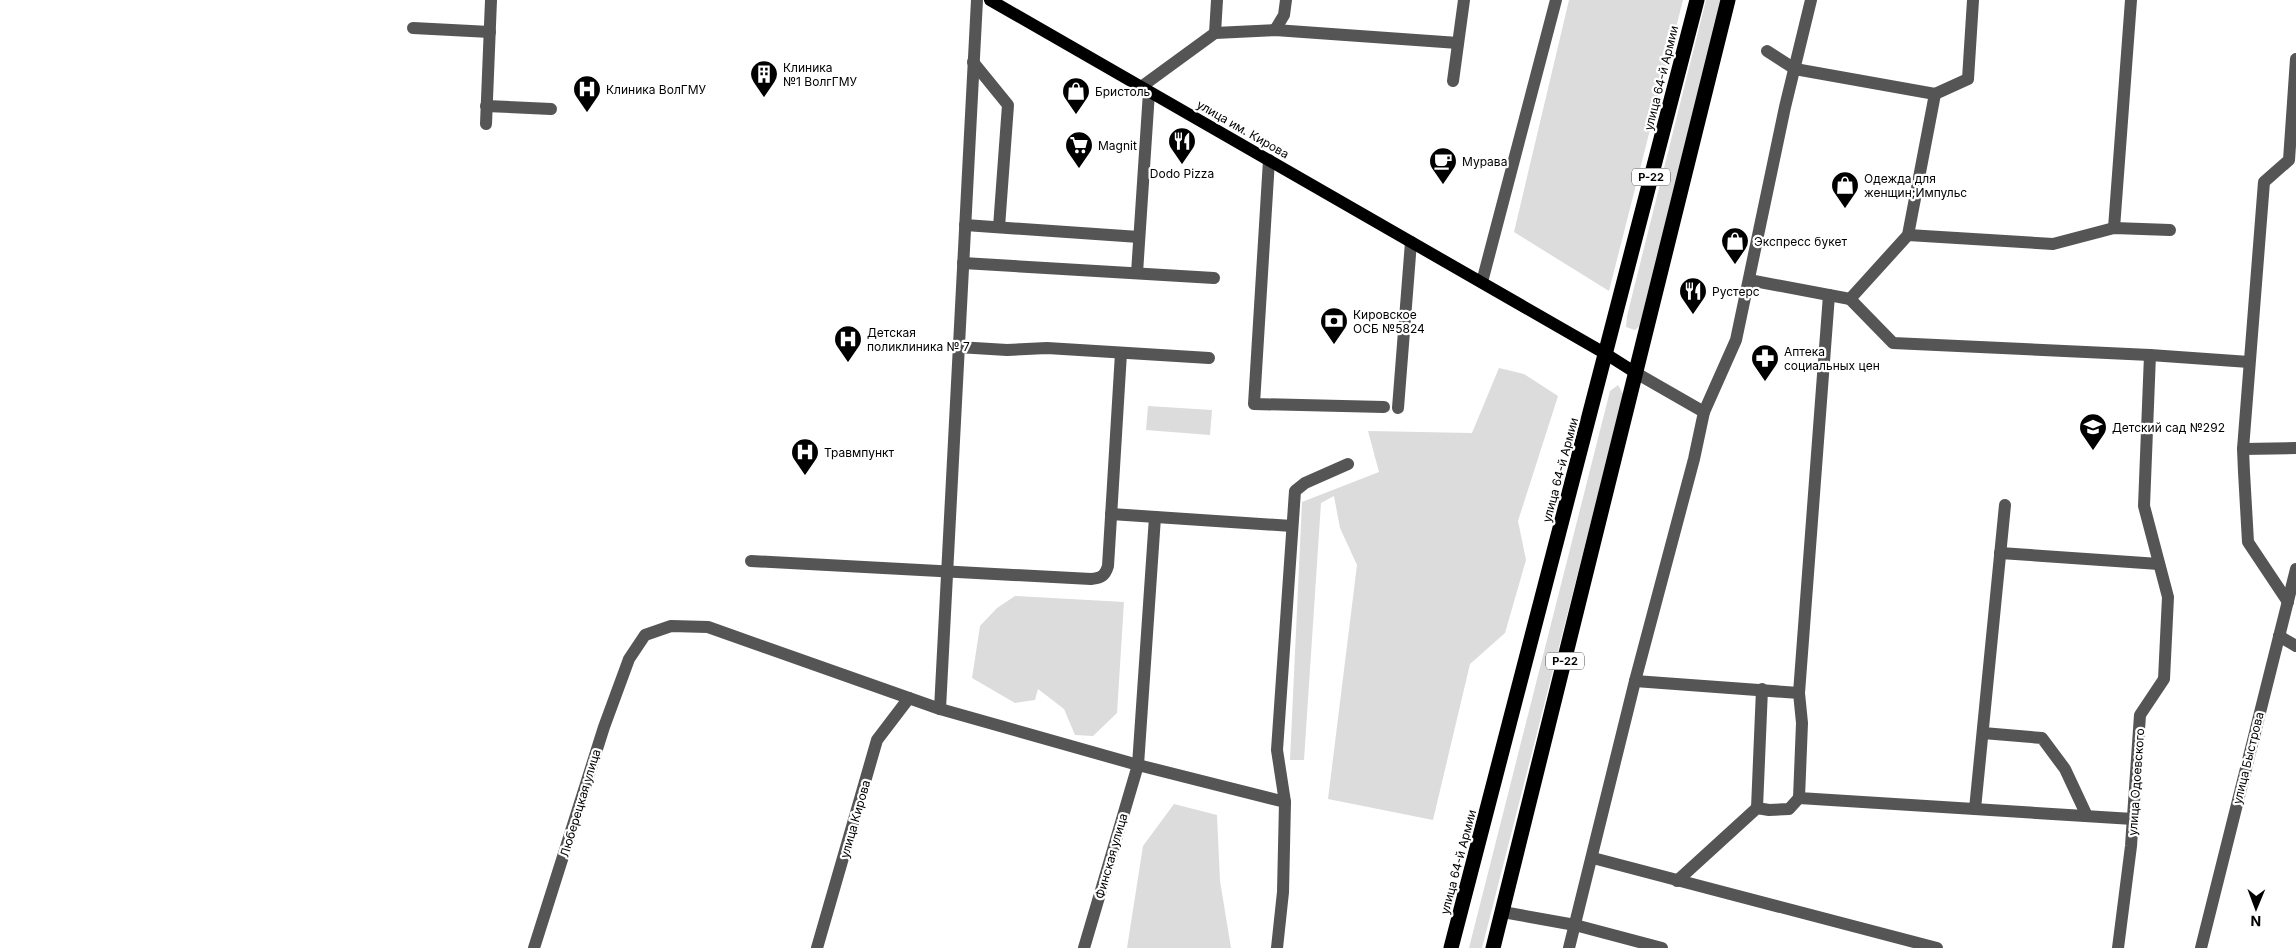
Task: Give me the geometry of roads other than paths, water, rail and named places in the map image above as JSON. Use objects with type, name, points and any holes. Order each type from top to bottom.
[{"type":"highway","name":"улица 64-й Армии","points":[[1451,948],[1697,0]]},
{"type":"highway","name":"Р-22","points":[[1493,948],[1728,0]]},
{"type":"main road","name":"улица им. Кирова","points":[[990,0],[1482,282],[1636,373]]},
{"type":"street","points":[[486,124],[491,0]]},
{"type":"street","points":[[940,709],[976,0]]},
{"type":"street","points":[[1215,33],[1217,0]]},
{"type":"street","points":[[1275,30],[1284,15],[1286,0]]},
{"type":"street","points":[[1453,82],[1464,0]]},
{"type":"street","points":[[1482,282],[1556,0]]},
{"type":"street","points":[[1569,948],[1593,858],[1635,681],[1694,459],[1704,412],[1736,340],[1794,69],[1811,0]]},
{"type":"street","points":[[1767,51],[1794,69],[1935,94],[1968,79],[1973,0]]},
{"type":"street","points":[[2114,228],[2131,0]]},
{"type":"street","points":[[413,28],[490,32]]},
{"type":"street","points":[[1137,273],[1145,89],[1215,33],[1275,30],[1458,43]]},
{"type":"street","points":[[2288,602],[2248,542],[2243,449],[2264,182],[2289,160],[2296,59]]},
{"type":"street","points":[[973,62],[1008,105],[998,227]]},
{"type":"street","points":[[1850,299],[1908,235],[1935,94]]},
{"type":"street","points":[[486,106],[551,109]]},
{"type":"street","points":[[1269,160],[1254,404],[1384,407]]},
{"type":"street","points":[[965,225],[1139,237]]},
{"type":"street","points":[[1908,235],[2053,244],[2114,228],[2170,230]]},
{"type":"street","points":[[1398,408],[1411,242]]},
{"type":"street","points":[[963,262],[1214,278]]},
{"type":"street","points":[[1749,280],[1850,299],[1893,343],[2150,355],[2249,362]]},
{"type":"street","points":[[1757,808],[1769,810],[1789,809],[1798,798],[1802,723],[1799,693],[1829,295]]},
{"type":"street","points":[[958,347],[1007,350],[1046,348],[1209,358]]},
{"type":"street","points":[[751,561],[1101,578],[1106,574],[1108,566],[1122,353]]},
{"type":"street","name":"улица Одоевского","points":[[2118,948],[2133,819],[2140,715],[2164,679],[2168,597],[2144,506],[2150,355]]},
{"type":"street","points":[[1636,373],[1704,412]]},
{"type":"street","points":[[2243,449],[2296,448]]},
{"type":"street","points":[[1277,948],[1283,892],[1285,802],[1277,750],[1295,491],[1299,487],[1348,464]]},
{"type":"street","points":[[1975,809],[2005,505]]},
{"type":"street","points":[[1111,514],[1292,526]]},
{"type":"street","name":"Финская улица","points":[[1084,948],[1138,765],[1154,517]]},
{"type":"street","points":[[2000,553],[2159,564]]},
{"type":"street","name":"улица Быстрова","points":[[2202,948],[2296,569]]},
{"type":"street","name":"Люберецкая улица","points":[[534,948],[604,727],[630,658],[645,635],[671,626],[708,627],[940,709],[1138,765],[1285,802]]},
{"type":"street","points":[[2279,636],[2296,646]]},
{"type":"street","points":[[1635,681],[1799,693]]},
{"type":"street","points":[[1677,881],[1757,808],[1762,689]]},
{"type":"street","name":"улица Кирова","points":[[817,948],[878,740],[909,698]]},
{"type":"street","points":[[1983,733],[2042,738],[2065,769],[2087,816]]},
{"type":"street","points":[[1798,798],[2133,819]]},
{"type":"street","points":[[1593,858],[1937,948]]},
{"type":"street","points":[[1503,912],[1575,926],[1662,948]]},
{"type":"place","name":"Клиника №1 ВолгГМУ","points":[[764,98]]},
{"type":"place","name":"Клиника ВолГМУ","points":[[587,113]]},
{"type":"place","name":"Бристоль","points":[[1076,115]]},
{"type":"place","name":"Dodo Pizza","points":[[1182,165]]},
{"type":"place","name":"Magnit","points":[[1079,169]]},
{"type":"place","name":"Мурава","points":[[1443,185]]},
{"type":"place","name":"Одежда для женщин;Импульс","points":[[1845,209]]},
{"type":"place","name":"Экспресс букет","points":[[1735,265]]},
{"type":"place","name":"Рустерс","points":[[1693,315]]},
{"type":"place","name":"Кировское ОСБ №5824","points":[[1334,345]]},
{"type":"place","name":"Детская поликлиника № 7","points":[[848,363]]},
{"type":"place","name":"Аптека социальных цен","points":[[1765,382]]},
{"type":"place","name":"Детский сад №292","points":[[2093,451]]},
{"type":"place","name":"Травмпункт","points":[[805,476]]}]
